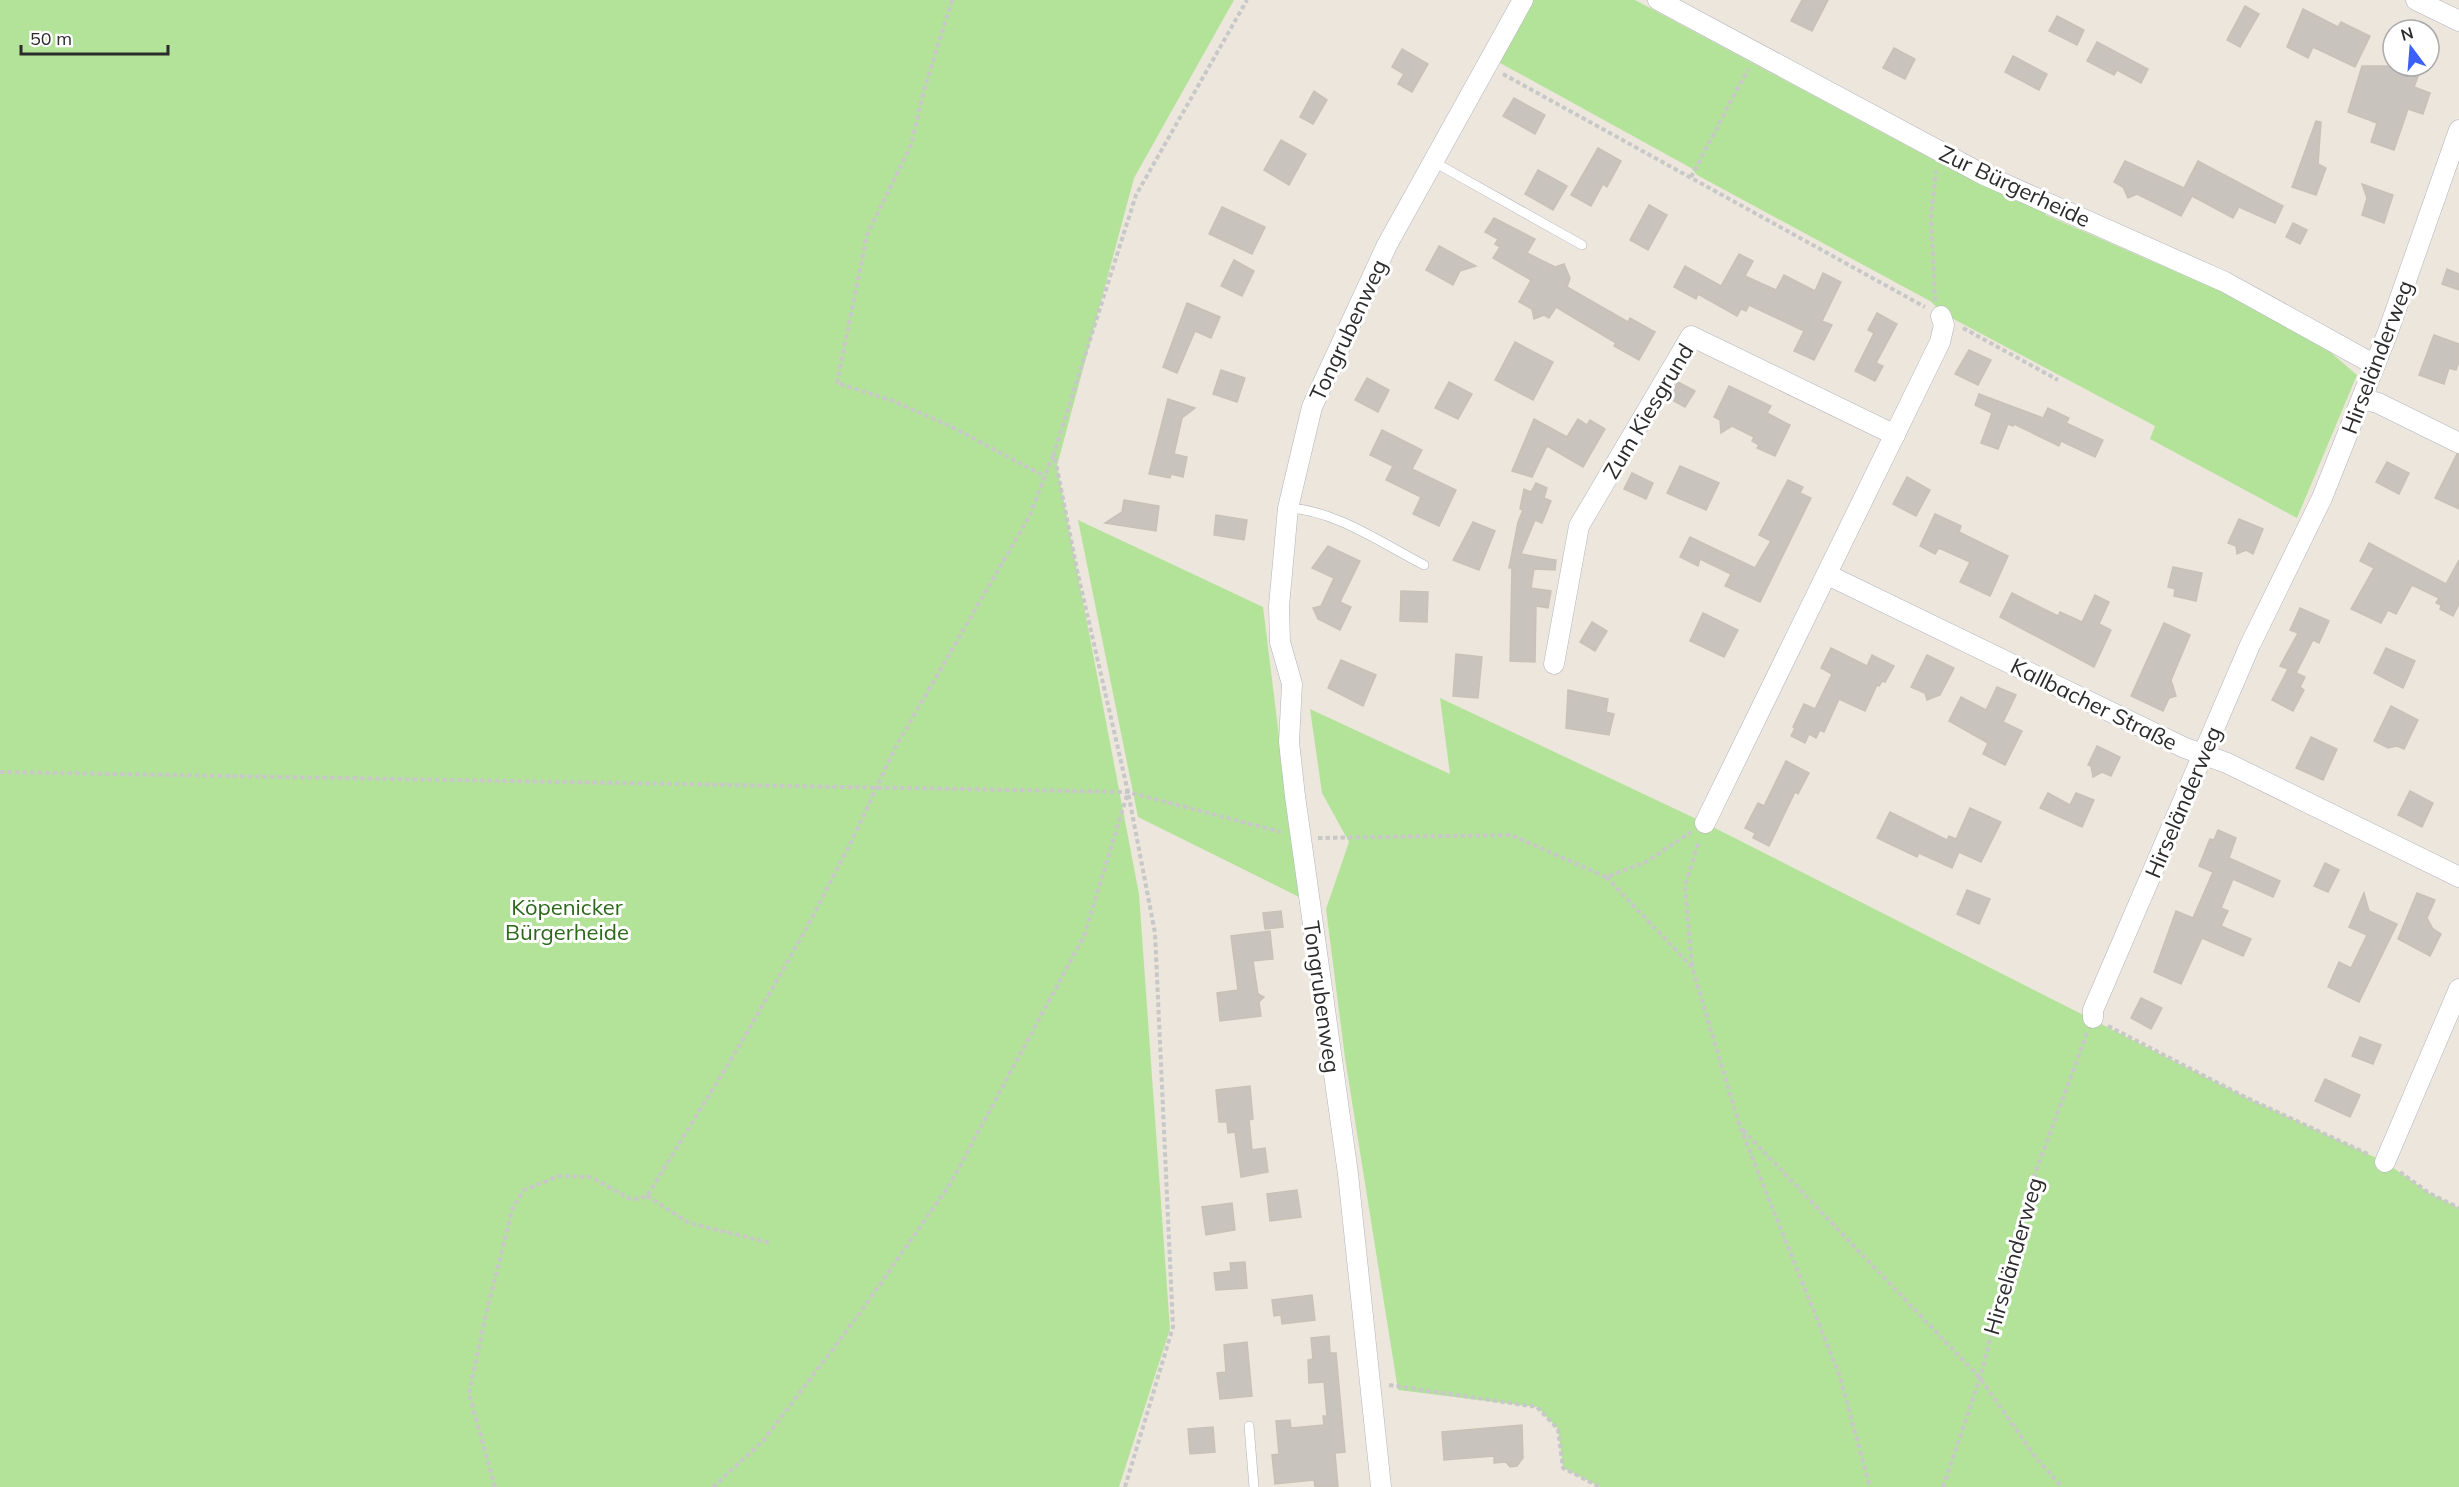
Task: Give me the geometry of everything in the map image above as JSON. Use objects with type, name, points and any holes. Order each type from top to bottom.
[{"type":"street","name":"Tongrubenweg","points":[[1381,1487],[1348,1174],[1300,837],[1289,742],[1292,684],[1280,642],[1279,628],[1288,508],[1312,408],[1322,383],[1388,244],[1523,0]]},
{"type":"street","name":"Zur Bürgerheide","points":[[1658,0],[1945,155],[2014,189],[2225,282],[2375,365]]},
{"type":"street","points":[[2416,0],[2459,21]]},
{"type":"street","name":"Hirseländerweg","points":[[2092,1018],[2093,1010],[2250,645],[2322,498],[2363,399],[2459,130]]},
{"type":"street","points":[[1705,823],[1940,342],[1944,325],[1941,316]]},
{"type":"street","name":"Zum Kiesgrund","points":[[1554,664],[1579,526],[1691,336],[1895,435]]},
{"type":"street","points":[[2363,399],[2378,403],[2459,443]]},
{"type":"street","name":"Kallbacher Straße","points":[[1828,575],[2174,742],[2205,754],[2459,878]]},
{"type":"street","points":[[2385,1162],[2459,989]]},
{"type":"lane","points":[[1434,162],[1582,245]]},
{"type":"lane","points":[[1288,508],[1307,509],[1424,565]]},
{"type":"lane","points":[[1249,1426],[1254,1487]]},
{"type":"path","points":[[952,0],[924,90],[911,145],[867,235],[837,383],[893,401],[950,426],[1044,477]]},
{"type":"path","points":[[495,1487],[469,1394],[484,1318],[513,1207],[524,1190],[559,1176],[591,1177],[632,1200],[647,1196],[741,1043],[805,931],[853,838],[895,748],[1030,515],[1054,453],[1136,195],[1247,0]]},
{"type":"path","points":[[1691,177],[1757,53]]},
{"type":"path","points":[[1487,65],[2058,380]]},
{"type":"path","points":[[1941,316],[1936,306],[1932,281],[1931,216],[1936,171],[1945,155]]},
{"type":"path","points":[[1054,453],[1077,570],[1128,792],[1155,933],[1173,1327],[1125,1487]]},
{"type":"path","points":[[0,772],[1128,792],[1300,837],[1511,835],[1606,876],[1692,967]]},
{"type":"path","points":[[713,1487],[763,1441],[857,1317],[950,1184],[1084,936],[1128,792]]},
{"type":"path","points":[[1606,876],[1646,862],[1705,823]]},
{"type":"path","points":[[1705,823],[1685,886],[1692,967],[1740,1127],[1839,1374],[1870,1487]]},
{"type":"path","points":[[2092,1018],[2247,1098],[2385,1162],[2429,1193],[2459,1208]]},
{"type":"path","name":"Hirseländerweg","points":[[1943,1487],[1980,1378],[2028,1193],[2092,1018]]},
{"type":"path","points":[[1740,1127],[1980,1378],[2036,1458],[2062,1487]]},
{"type":"path","points":[[647,1196],[688,1223],[771,1243]]},
{"type":"path","points":[[1371,1383],[1537,1407],[1558,1429],[1563,1468],[1599,1487]]},
{"type":"green space","name":"Köpenicker Bürgerheide","points":[[0,0],[1234,0],[1134,178],[1057,466],[1139,894],[1170,1329],[1119,1487],[0,1487]]},
{"type":"green space","points":[[1527,0],[1635,0],[1956,172],[1965,171],[2041,206],[2046,215],[2220,291],[2254,309],[2280,318],[2323,346],[2357,375],[2297,518],[2150,439],[2155,426],[1944,314],[1930,301],[1697,175],[1691,168],[1493,59]]},
{"type":"green space","points":[[1078,520],[1263,607],[1299,897],[1138,817]]},
{"type":"green space","points":[[1440,698],[1705,823],[2247,1098],[2385,1162],[2429,1193],[2459,1208],[2459,1487],[1600,1487],[1563,1468],[1558,1429],[1537,1407],[1398,1390],[1345,1058],[1326,909],[1349,842],[1322,793],[1310,709],[1450,774]]},
{"type":"building","points":[[1802,0],[1828,0],[1812,31],[1791,21]]},
{"type":"building","points":[[2245,6],[2259,14],[2240,47],[2227,40]]},
{"type":"building","points":[[2303,9],[2338,27],[2341,22],[2370,36],[2355,67],[2313,47],[2308,58],[2287,47]]},
{"type":"building","points":[[2057,16],[2084,30],[2077,45],[2049,31]]},
{"type":"building","points":[[2097,42],[2148,69],[2141,83],[2117,70],[2114,75],[2087,61]]},
{"type":"building","points":[[1894,48],[1915,59],[1905,79],[1883,68]]},
{"type":"building","points":[[1402,49],[1428,64],[1412,92],[1398,84],[1404,74],[1392,67]]},
{"type":"building","points":[[2013,56],[2047,74],[2039,90],[2005,72]]},
{"type":"building","points":[[2362,66],[2381,66],[2381,78],[2417,78],[2414,87],[2430,93],[2423,114],[2408,109],[2394,150],[2371,142],[2377,123],[2348,112]]},
{"type":"building","points":[[1314,91],[1327,100],[1313,124],[1300,117]]},
{"type":"building","points":[[1514,98],[1545,115],[1535,134],[1503,116]]},
{"type":"building","points":[[2316,121],[2321,122],[2318,164],[2326,168],[2316,195],[2292,187]]},
{"type":"building","points":[[1281,140],[1306,154],[1289,185],[1264,170]]},
{"type":"building","points":[[1598,148],[1621,161],[1607,187],[1603,184],[1591,206],[1571,195]]},
{"type":"building","points":[[2125,161],[2184,188],[2198,161],[2283,206],[2275,223],[2239,207],[2233,218],[2192,196],[2181,216],[2137,194],[2128,198],[2123,187],[2114,182]]},
{"type":"building","points":[[1538,170],[1567,186],[1553,210],[1525,194]]},
{"type":"building","points":[[2362,184],[2393,195],[2384,223],[2362,215],[2367,198]]},
{"type":"building","points":[[1649,205],[1667,215],[1648,250],[1630,240]]},
{"type":"building","points":[[1222,207],[1265,227],[1252,254],[1209,234]]},
{"type":"building","points":[[1494,218],[1535,239],[1527,253],[1555,267],[1564,264],[1570,278],[1567,287],[1628,322],[1630,318],[1655,332],[1639,360],[1614,346],[1616,343],[1556,307],[1549,318],[1544,315],[1534,319],[1532,309],[1519,302],[1531,280],[1493,258],[1500,247],[1495,244],[1498,239],[1485,232]]},
{"type":"building","points":[[2293,223],[2307,230],[2300,244],[2286,237]]},
{"type":"building","points":[[1439,246],[1476,266],[1460,271],[1453,285],[1426,270]]},
{"type":"building","points":[[1739,254],[1753,261],[1745,276],[1776,290],[1784,275],[1815,291],[1823,273],[1841,282],[1822,321],[1832,325],[1814,360],[1794,351],[1804,331],[1749,305],[1746,311],[1741,309],[1737,316],[1698,294],[1696,299],[1674,287],[1685,266],[1721,286]]},
{"type":"building","points":[[1234,260],[1254,271],[1242,296],[1221,286]]},
{"type":"building","points":[[2447,269],[2459,274],[2459,290],[2442,284]]},
{"type":"building","points":[[1187,303],[1220,317],[1211,338],[1195,331],[1177,373],[1163,367]]},
{"type":"building","points":[[1877,313],[1897,324],[1876,363],[1883,366],[1875,381],[1855,371],[1874,333],[1868,330]]},
{"type":"building","points":[[2434,335],[2459,344],[2459,362],[2456,370],[2449,368],[2444,384],[2419,375]]},
{"type":"building","points":[[1515,342],[1553,362],[1533,400],[1495,380]]},
{"type":"building","points":[[1969,350],[1991,360],[1978,385],[1955,374]]},
{"type":"building","points":[[1221,370],[1245,378],[1237,402],[1213,394]]},
{"type":"building","points":[[1367,378],[1389,390],[1378,412],[1355,400]]},
{"type":"building","points":[[1449,382],[1472,394],[1458,419],[1435,408]]},
{"type":"building","points":[[1678,382],[1695,391],[1685,407],[1668,398]]},
{"type":"building","points":[[1729,386],[1771,406],[1767,413],[1790,425],[1775,456],[1757,448],[1759,445],[1752,441],[1754,437],[1732,426],[1721,433],[1720,420],[1714,417]]},
{"type":"building","points":[[1979,394],[2043,418],[2048,408],[2069,418],[2066,423],[2103,440],[2095,457],[2061,441],[2059,446],[2014,424],[2013,426],[2008,424],[1998,449],[1981,443],[1992,413],[1975,405]]},
{"type":"building","points":[[1168,399],[1195,408],[1182,418],[1174,454],[1187,457],[1183,477],[1171,474],[1170,478],[1149,474]]},
{"type":"building","points":[[1534,419],[1567,437],[1578,419],[1587,425],[1590,420],[1605,429],[1583,467],[1547,446],[1532,477],[1512,471]]},
{"type":"building","points":[[1382,430],[1422,450],[1412,469],[1456,490],[1439,526],[1413,514],[1421,497],[1386,480],[1393,466],[1370,455]]},
{"type":"building","points":[[2457,454],[2459,455],[2459,509],[2435,498]]},
{"type":"building","points":[[2387,462],[2409,473],[2399,494],[2376,482]]},
{"type":"building","points":[[1680,466],[1719,483],[1706,510],[1667,493]]},
{"type":"building","points":[[1632,473],[1653,483],[1646,499],[1624,489]]},
{"type":"building","points":[[1907,477],[1930,490],[1916,516],[1893,504]]},
{"type":"building","points":[[1788,480],[1803,487],[1800,493],[1811,498],[1760,602],[1725,586],[1731,574],[1700,559],[1698,566],[1680,557],[1690,537],[1755,568],[1771,541],[1759,535]]},
{"type":"building","points":[[1536,483],[1547,488],[1544,498],[1551,501],[1542,523],[1535,520],[1521,554],[1556,560],[1555,570],[1534,569],[1531,588],[1551,591],[1548,608],[1536,606],[1535,662],[1510,661],[1512,568],[1509,568],[1518,522],[1523,510],[1520,509],[1524,489],[1531,492]]},
{"type":"building","points":[[1124,500],[1159,506],[1156,531],[1105,523],[1122,512]]},
{"type":"building","points":[[1935,514],[1961,526],[1959,532],[2008,556],[1990,596],[1960,582],[1970,562],[1939,548],[1935,554],[1920,546]]},
{"type":"building","points":[[1216,515],[1247,520],[1244,540],[1214,535]]},
{"type":"building","points":[[2239,519],[2263,529],[2253,554],[2246,550],[2237,554],[2236,546],[2228,543]]},
{"type":"building","points":[[1473,522],[1495,531],[1479,570],[1453,560]]},
{"type":"building","points":[[2369,543],[2446,584],[2459,560],[2459,604],[2453,616],[2440,609],[2441,605],[2436,603],[2439,598],[2412,585],[2396,614],[2388,610],[2381,623],[2351,609],[2374,568],[2360,561]]},
{"type":"building","points":[[1328,546],[1360,561],[1340,602],[1351,607],[1340,630],[1318,619],[1313,608],[1321,606],[1334,578],[1312,568]]},
{"type":"building","points":[[2173,567],[2202,573],[2196,601],[2174,596],[2175,589],[2168,587]]},
{"type":"building","points":[[1401,591],[1428,592],[1427,622],[1400,621]]},
{"type":"building","points":[[2012,593],[2058,616],[2060,612],[2082,622],[2095,595],[2109,602],[2099,624],[2111,630],[2094,667],[2000,617]]},
{"type":"building","points":[[2300,608],[2329,621],[2319,643],[2313,640],[2296,673],[2305,677],[2300,687],[2304,690],[2293,711],[2272,700],[2288,669],[2280,666],[2298,633],[2290,630]]},
{"type":"building","points":[[1703,613],[1738,630],[1724,657],[1690,641]]},
{"type":"building","points":[[1592,622],[1607,631],[1595,651],[1580,642]]},
{"type":"building","points":[[2164,623],[2190,635],[2171,680],[2176,696],[2169,698],[2163,711],[2131,696]]},
{"type":"building","points":[[1831,648],[1867,666],[1872,655],[1894,666],[1885,682],[1882,681],[1879,686],[1877,685],[1865,711],[1839,699],[1824,732],[1820,730],[1816,738],[1809,734],[1805,743],[1791,736],[1795,728],[1793,727],[1804,704],[1815,709],[1832,674],[1821,668]]},
{"type":"building","points":[[2386,648],[2415,661],[2403,688],[2374,673]]},
{"type":"building","points":[[1456,654],[1482,657],[1478,698],[1453,696]]},
{"type":"building","points":[[1927,655],[1954,668],[1940,695],[1927,700],[1925,693],[1911,687]]},
{"type":"building","points":[[1341,660],[1376,675],[1363,706],[1328,688]]},
{"type":"building","points":[[1997,687],[2016,695],[2003,722],[2022,731],[2005,765],[1983,754],[1988,743],[1949,721],[1961,697],[1986,710]]},
{"type":"building","points":[[1568,690],[1608,699],[1606,712],[1614,714],[1609,735],[1566,728]]},
{"type":"building","points":[[2391,706],[2418,720],[2404,749],[2397,746],[2388,748],[2374,741]]},
{"type":"building","points":[[2311,737],[2337,749],[2323,780],[2296,768]]},
{"type":"building","points":[[2097,746],[2120,757],[2111,776],[2102,772],[2093,777],[2091,766],[2088,765]]},
{"type":"building","points":[[1786,761],[1809,773],[1798,794],[1795,792],[1769,846],[1753,838],[1755,833],[1745,828],[1758,803],[1764,806]]},
{"type":"building","points":[[2410,791],[2433,803],[2422,827],[2398,815]]},
{"type":"building","points":[[2048,793],[2070,805],[2076,793],[2094,800],[2082,827],[2040,808]]},
{"type":"building","points":[[1970,808],[2001,822],[1981,862],[1959,852],[1952,868],[1919,853],[1917,857],[1877,838],[1890,812],[1947,840],[1949,836],[1956,839]]},
{"type":"building","points":[[2218,830],[2236,838],[2229,858],[2280,881],[2273,897],[2233,879],[2221,908],[2228,911],[2221,926],[2251,939],[2243,956],[2202,938],[2181,984],[2154,972],[2176,911],[2193,918],[2213,872],[2199,866],[2210,839],[2214,840]]},
{"type":"building","points":[[2325,863],[2339,870],[2328,892],[2314,886]]},
{"type":"building","points":[[1967,890],[1990,899],[1979,924],[1957,914]]},
{"type":"building","points":[[2364,893],[2369,911],[2397,924],[2359,1002],[2328,987],[2339,962],[2351,968],[2367,935],[2349,927]]},
{"type":"building","points":[[2417,893],[2435,900],[2427,918],[2433,929],[2441,934],[2430,956],[2398,939]]},
{"type":"building","points":[[1281,911],[1283,927],[1265,929],[1263,913]]},
{"type":"building","points":[[1270,931],[1273,959],[1253,961],[1258,994],[1264,997],[1259,1002],[1261,1016],[1220,1021],[1217,993],[1238,990],[1231,936]]},
{"type":"building","points":[[2141,998],[2162,1008],[2151,1029],[2131,1018]]},
{"type":"building","points":[[2360,1037],[2381,1045],[2373,1064],[2352,1056]]},
{"type":"building","points":[[2325,1079],[2360,1095],[2350,1117],[2315,1101]]},
{"type":"building","points":[[1250,1086],[1253,1119],[1249,1120],[1252,1150],[1265,1148],[1268,1172],[1241,1177],[1235,1132],[1228,1133],[1227,1122],[1219,1122],[1216,1090]]},
{"type":"building","points":[[1297,1190],[1301,1217],[1270,1221],[1267,1194]]},
{"type":"building","points":[[1232,1203],[1235,1230],[1206,1235],[1202,1207]]},
{"type":"building","points":[[1245,1262],[1247,1288],[1216,1290],[1214,1273],[1231,1271],[1230,1263]]},
{"type":"building","points":[[1312,1295],[1315,1320],[1282,1324],[1281,1315],[1274,1316],[1272,1300]]},
{"type":"building","points":[[1329,1336],[1330,1353],[1336,1353],[1345,1452],[1335,1453],[1338,1487],[1315,1487],[1314,1480],[1275,1484],[1272,1455],[1279,1454],[1276,1421],[1290,1420],[1291,1428],[1324,1425],[1323,1416],[1327,1416],[1324,1382],[1309,1383],[1308,1360],[1313,1359],[1311,1338]]},
{"type":"building","points":[[1247,1342],[1252,1396],[1220,1399],[1217,1373],[1226,1372],[1224,1345]]},
{"type":"building","points":[[1522,1425],[1523,1458],[1517,1466],[1510,1467],[1506,1462],[1494,1463],[1494,1456],[1444,1460],[1442,1432]]},
{"type":"building","points":[[1213,1427],[1215,1452],[1190,1454],[1188,1429]]}]
